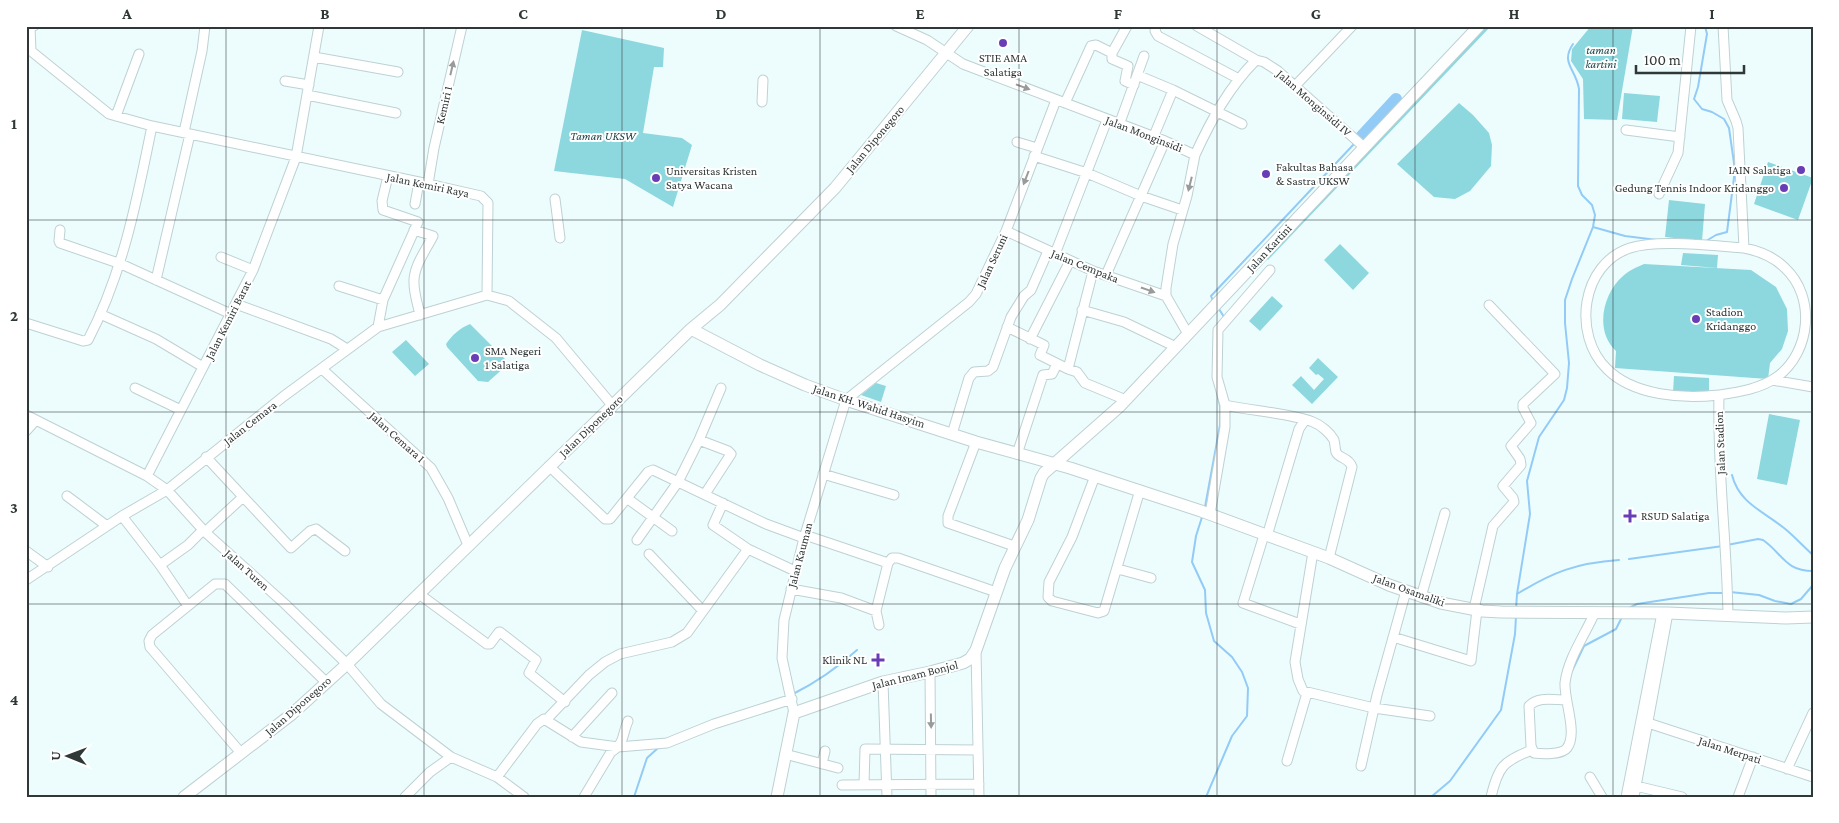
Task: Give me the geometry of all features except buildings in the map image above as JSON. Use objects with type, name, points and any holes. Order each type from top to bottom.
[{"type":"main road","name":"Jalan Diponegoro","points":[[184,797],[292,714],[347,664],[690,329],[720,305],[835,188],[968,26]]},
{"type":"main road","name":"Jalan Kartini","points":[[1054,464],[1126,400],[1478,26]]},
{"type":"main road","name":"Jalan KH. Wahid Hasyim","points":[[690,329],[760,365],[805,385],[976,442],[1054,464]]},
{"type":"main road","name":"Jalan Osamaliki","points":[[1054,464],[1140,490],[1206,513],[1329,558],[1406,591],[1442,603],[1475,610],[1501,612],[1812,616]]},
{"type":"main road","points":[[976,650],[1014,546],[1028,520],[1041,478],[1054,464]]},
{"type":"main road","name":"Jalan Imam Bonjol","points":[[794,713],[883,682],[963,664],[970,659],[976,650]]},
{"type":"main road","points":[[777,797],[794,713]]},
{"type":"street","points":[[156,280],[187,133],[205,26]]},
{"type":"street","name":"Jalan Kemiri Barat","points":[[147,476],[253,270],[296,157],[319,26]]},
{"type":"street","name":"Kemiri 1","points":[[415,204],[424,183],[434,148],[462,26]]},
{"type":"street","name":"Jalan Monginsidi","points":[[896,26],[927,40],[963,64],[1195,155],[1173,244],[1166,296]]},
{"type":"street","points":[[1126,26],[1112,53],[1112,60],[1128,66],[1125,81],[1134,85]]},
{"type":"street","points":[[1156,26],[1155,31],[1158,36],[1239,79]]},
{"type":"street","name":"Jalan Monginsidi IV","points":[[1197,26],[1256,60],[1268,64],[1364,148]]},
{"type":"street","points":[[1295,86],[1352,26]]},
{"type":"street","points":[[1659,194],[1678,153],[1691,26]]},
{"type":"street","points":[[1723,26],[1727,100],[1738,128],[1744,248]]},
{"type":"street","points":[[31,27],[28,50],[113,115],[139,54]]},
{"type":"street","points":[[1065,104],[1090,46],[1096,46],[1112,53]]},
{"type":"street","points":[[1119,125],[1144,56]]},
{"type":"street","points":[[314,58],[398,72]]},
{"type":"street","points":[[1195,155],[1218,112],[1239,79],[1256,60]]},
{"type":"street","points":[[1138,75],[1242,124]]},
{"type":"street","points":[[762,102],[763,80]]},
{"type":"street","points":[[285,81],[308,85]]},
{"type":"street","points":[[1153,138],[1173,90]]},
{"type":"street","points":[[307,95],[396,113]]},
{"type":"street","name":"Jalan Seruni","points":[[846,400],[969,302],[982,285],[1006,231],[1056,100]]},
{"type":"street","name":"Jalan Kemiri Raya","points":[[113,115],[152,126],[481,196],[488,203],[487,295]]},
{"type":"street","points":[[952,434],[969,378],[974,372],[988,370],[993,367],[1016,307],[1024,296],[1032,290],[1052,253],[1087,173],[1106,120]]},
{"type":"street","points":[[26,323],[83,341],[88,340],[120,264],[134,216],[152,126]]},
{"type":"street","points":[[1626,130],[1680,137]]},
{"type":"street","points":[[1017,142],[1036,152],[1141,196],[1182,210]]},
{"type":"street","points":[[1106,275],[1165,142]]},
{"type":"street","points":[[378,328],[383,300],[418,221],[383,210],[382,201],[388,176]]},
{"type":"street","points":[[555,199],[560,238]]},
{"type":"street","points":[[60,230],[58,241],[60,243],[120,264],[231,314]]},
{"type":"street","points":[[414,230],[433,236],[416,268],[414,277],[420,315]]},
{"type":"street","name":"Jalan Cempaka","points":[[1006,231],[1093,271],[1166,296]]},
{"type":"street","name":"Jalan Stadion","points":[[1653,244],[1744,248],[1766,255],[1786,268],[1797,284],[1805,307],[1805,326],[1802,344],[1790,364],[1772,380],[1757,387],[1719,396],[1674,395],[1633,386],[1607,369],[1590,345],[1587,333],[1586,306],[1591,287],[1603,267],[1629,248],[1653,244]]},
{"type":"street","points":[[221,257],[253,270]]},
{"type":"street","points":[[1030,339],[1070,261]]},
{"type":"street","points":[[1206,513],[1224,434],[1225,405],[1216,377],[1218,330],[1270,270]]},
{"type":"street","points":[[1068,369],[1093,271]]},
{"type":"street","points":[[339,286],[383,300]]},
{"type":"street","points":[[487,295],[509,301],[556,338],[612,405]]},
{"type":"street","name":"Jalan Cemara","points":[[26,580],[122,516],[166,490],[347,349],[378,328],[487,295]]},
{"type":"street","points":[[1166,296],[1188,334]]},
{"type":"street","points":[[236,304],[331,339],[347,349]]},
{"type":"street","points":[[1393,637],[1471,661],[1475,610],[1493,526],[1514,502],[1503,486],[1521,465],[1520,459],[1511,446],[1531,423],[1523,408],[1523,404],[1556,374],[1489,305]]},
{"type":"street","points":[[1082,310],[1132,326],[1176,347]]},
{"type":"street","points":[[100,314],[156,338],[203,367]]},
{"type":"street","points":[[1007,328],[1044,345],[1040,356],[1077,372],[1085,383],[1126,400]]},
{"type":"street","points":[[1017,454],[1043,375],[1052,374],[1057,364]]},
{"type":"street","name":"Jalan Cemara I","points":[[322,369],[431,468],[448,498],[468,545]]},
{"type":"street","points":[[1772,380],[1813,387]]},
{"type":"street","points":[[135,388],[181,410]]},
{"type":"street","points":[[637,540],[678,482],[699,440],[721,388]]},
{"type":"street","name":"Jalan Stadion","points":[[1719,396],[1719,446],[1726,546],[1728,616]]},
{"type":"street","name":"Jalan Kauman","points":[[794,713],[781,651],[784,620],[804,537],[846,400]]},
{"type":"street","points":[[1225,405],[1315,423],[1334,440],[1336,452],[1349,460],[1352,467],[1329,558]]},
{"type":"street","name":"Jalan Turen","points":[[26,415],[147,476],[166,490],[204,531],[285,604],[347,664],[381,704],[451,757],[497,777],[524,797]]},
{"type":"street","points":[[1300,624],[1243,603],[1299,429],[1305,420]]},
{"type":"street","points":[[26,431],[35,421]]},
{"type":"street","points":[[699,440],[728,451],[731,454],[705,494]]},
{"type":"street","points":[[976,442],[948,516],[948,523],[1014,546]]},
{"type":"street","points":[[206,457],[292,548],[310,531],[316,530],[345,551]]},
{"type":"street","points":[[549,466],[605,519],[610,519],[650,470],[655,470],[766,524],[888,563]]},
{"type":"street","points":[[823,474],[894,495]]},
{"type":"street","points":[[1095,476],[1072,537],[1049,582],[1048,596],[1052,601],[1098,612],[1104,611],[1140,490]]},
{"type":"street","points":[[67,496],[107,526]]},
{"type":"street","points":[[160,565],[188,545],[243,498]]},
{"type":"street","points":[[628,499],[672,531]]},
{"type":"street","points":[[723,503],[713,525],[748,549],[795,571]]},
{"type":"street","points":[[1421,596],[1445,513]]},
{"type":"street","points":[[122,516],[160,565],[188,606]]},
{"type":"street","points":[[497,777],[537,724],[547,719],[589,675],[605,662],[620,654],[672,642],[687,633],[748,549]]},
{"type":"street","points":[[26,551],[48,567]]},
{"type":"street","points":[[1313,552],[1300,624],[1295,670],[1301,687],[1307,693],[1374,708],[1430,716]]},
{"type":"street","points":[[649,554],[703,611]]},
{"type":"street","points":[[879,624],[876,610],[890,559],[898,558],[996,592]]},
{"type":"street","points":[[1118,569],[1151,578]]},
{"type":"street","points":[[241,753],[150,646],[149,641],[152,635],[215,584],[224,584],[326,683]]},
{"type":"street","points":[[791,589],[841,598],[876,610]]},
{"type":"street","points":[[1362,766],[1374,708],[1406,591]]},
{"type":"street","points":[[419,594],[487,644],[490,644],[500,632],[536,660],[529,673],[565,702]]},
{"type":"street","points":[[1566,700],[1533,701],[1529,706],[1532,750],[1534,753],[1565,751],[1569,746],[1571,726],[1565,684],[1570,662],[1595,612]]},
{"type":"street","points":[[1626,797],[1644,722],[1665,613]]},
{"type":"street","points":[[976,650],[979,797]]},
{"type":"street","points":[[930,672],[930,797]]},
{"type":"street","points":[[883,682],[887,797]]},
{"type":"street","points":[[572,737],[612,693]]},
{"type":"street","points":[[1287,761],[1307,693]]},
{"type":"street","points":[[547,719],[581,742],[618,748],[662,744],[791,696]]},
{"type":"street","points":[[1787,769],[1809,729],[1813,713]]},
{"type":"street","points":[[584,797],[611,752],[618,748],[628,721]]},
{"type":"street","points":[[1634,797],[1644,722]]},
{"type":"street","name":"Jalan Merpati","points":[[1644,722],[1813,777]]},
{"type":"street","points":[[864,785],[864,750],[978,750]]},
{"type":"street","points":[[1491,797],[1500,769],[1517,756],[1532,750]]},
{"type":"street","points":[[822,764],[825,752]]},
{"type":"street","points":[[785,754],[838,768]]},
{"type":"street","points":[[404,797],[430,772],[451,757]]},
{"type":"street","points":[[1738,797],[1753,758]]},
{"type":"street","points":[[1590,777],[1602,797]]},
{"type":"street","points":[[842,786],[978,784]]},
{"type":"street","points":[[1636,786],[1682,797]]},
{"type":"green space","points":[[1482,26],[1491,26],[1268,260],[1265,256]]},
{"type":"green space","name":"taman kartini","points":[[1591,26],[1633,26],[1617,120],[1584,119],[1583,79],[1571,61],[1572,49]]},
{"type":"green space","name":"Taman UKSW","points":[[582,30],[664,48],[663,67],[654,67],[643,133],[682,138],[692,145],[673,207],[625,179],[554,171]]},
{"type":"green space","points":[[1624,93],[1660,96],[1657,122],[1622,119]]},
{"type":"green space","points":[[1459,103],[1489,133],[1492,145],[1491,166],[1470,191],[1455,199],[1434,197],[1397,164]]},
{"type":"green space","name":"Gedung Tennis Indoor Kridanggo","points":[[1768,162],[1813,178],[1798,220],[1754,204]]},
{"type":"green space","points":[[1669,200],[1705,204],[1702,241],[1665,237]]},
{"type":"green space","points":[[1340,244],[1369,273],[1353,290],[1324,260]]},
{"type":"green space","points":[[1683,253],[1718,255],[1717,268],[1681,265]]},
{"type":"green space","name":"Stadion Kridanggo","points":[[1644,264],[1751,270],[1776,287],[1787,309],[1788,331],[1782,349],[1770,363],[1768,379],[1615,368],[1616,351],[1609,343],[1603,323],[1606,302],[1610,292],[1623,276]]},
{"type":"green space","points":[[1272,296],[1283,306],[1260,331],[1249,321]]},
{"type":"green space","points":[[470,324],[506,360],[506,366],[488,382],[478,381],[446,344],[457,332]]},
{"type":"green space","points":[[406,340],[429,364],[415,376],[392,352]]},
{"type":"green space","points":[[1318,358],[1338,377],[1312,404],[1292,385],[1301,376],[1314,390],[1324,379],[1318,374],[1316,375],[1309,368]]},
{"type":"green space","points":[[1674,376],[1709,378],[1709,394],[1673,392]]},
{"type":"green space","points":[[876,383],[886,386],[881,402],[861,395]]},
{"type":"green space","points":[[1769,414],[1800,420],[1787,485],[1757,479]]},
{"type":"waterway","points":[[1705,26],[1707,34],[1698,87],[1694,99],[1702,109],[1724,119],[1729,128],[1735,170],[1727,232],[1716,235],[1706,241]]},
{"type":"waterway","points":[[1516,609],[1530,514],[1527,481],[1539,437],[1564,400],[1569,363],[1565,300],[1593,227],[1595,215],[1592,205],[1582,195],[1578,186],[1579,89],[1568,61],[1569,51],[1573,44]]},
{"type":"waterway","points":[[1358,140],[1396,99]]},
{"type":"waterway","points":[[1213,301],[1211,296],[1354,144]]},
{"type":"waterway","points":[[1593,227],[1625,236],[1657,240]]},
{"type":"waterway","points":[[1219,309],[1224,317]]},
{"type":"waterway","points":[[1205,507],[1220,425],[1220,406],[1217,391]]},
{"type":"waterway","points":[[1732,475],[1735,485],[1746,500],[1784,528],[1813,555]]},
{"type":"waterway","points":[[1202,517],[1196,536],[1192,562],[1205,590],[1206,613],[1214,641],[1232,657],[1242,672],[1248,688],[1247,716],[1232,736],[1206,797]]},
{"type":"waterway","points":[[1727,545],[1758,539],[1763,540],[1790,565],[1813,571]]},
{"type":"waterway","points":[[1629,559],[1723,546]]},
{"type":"waterway","points":[[1517,594],[1565,570],[1590,563],[1619,560]]},
{"type":"waterway","points":[[1730,592],[1759,595],[1791,604],[1801,599],[1813,585]]},
{"type":"waterway","points":[[1629,608],[1637,604],[1709,593],[1725,593]]},
{"type":"waterway","points":[[1431,797],[1450,781],[1501,710],[1515,634],[1516,616]]},
{"type":"waterway","points":[[1572,671],[1584,646],[1616,629],[1622,617]]},
{"type":"waterway","points":[[793,694],[810,685],[857,650]]},
{"type":"waterway","points":[[634,797],[647,758],[658,748]]},
{"type":"place","name":"STIE AMA Salatiga","points":[[1003,43]]},
{"type":"place","name":"IAIN Salatiga","points":[[1801,170]]},
{"type":"place","name":"Fakultas Bahasa & Sastra UKSW","points":[[1266,174]]},
{"type":"place","name":"Universitas Kristen Satya Wacana","points":[[656,178]]},
{"type":"place","name":"Gedung Tennis Indoor Kridanggo","points":[[1784,188]]},
{"type":"place","name":"Stadion Kridanggo","points":[[1696,319]]},
{"type":"place","name":"SMA Negeri 1 Salatiga","points":[[475,358]]},
{"type":"place","name":"RSUD Salatiga","points":[[1630,516]]},
{"type":"place","name":"Klinik NL","points":[[878,660]]}]
